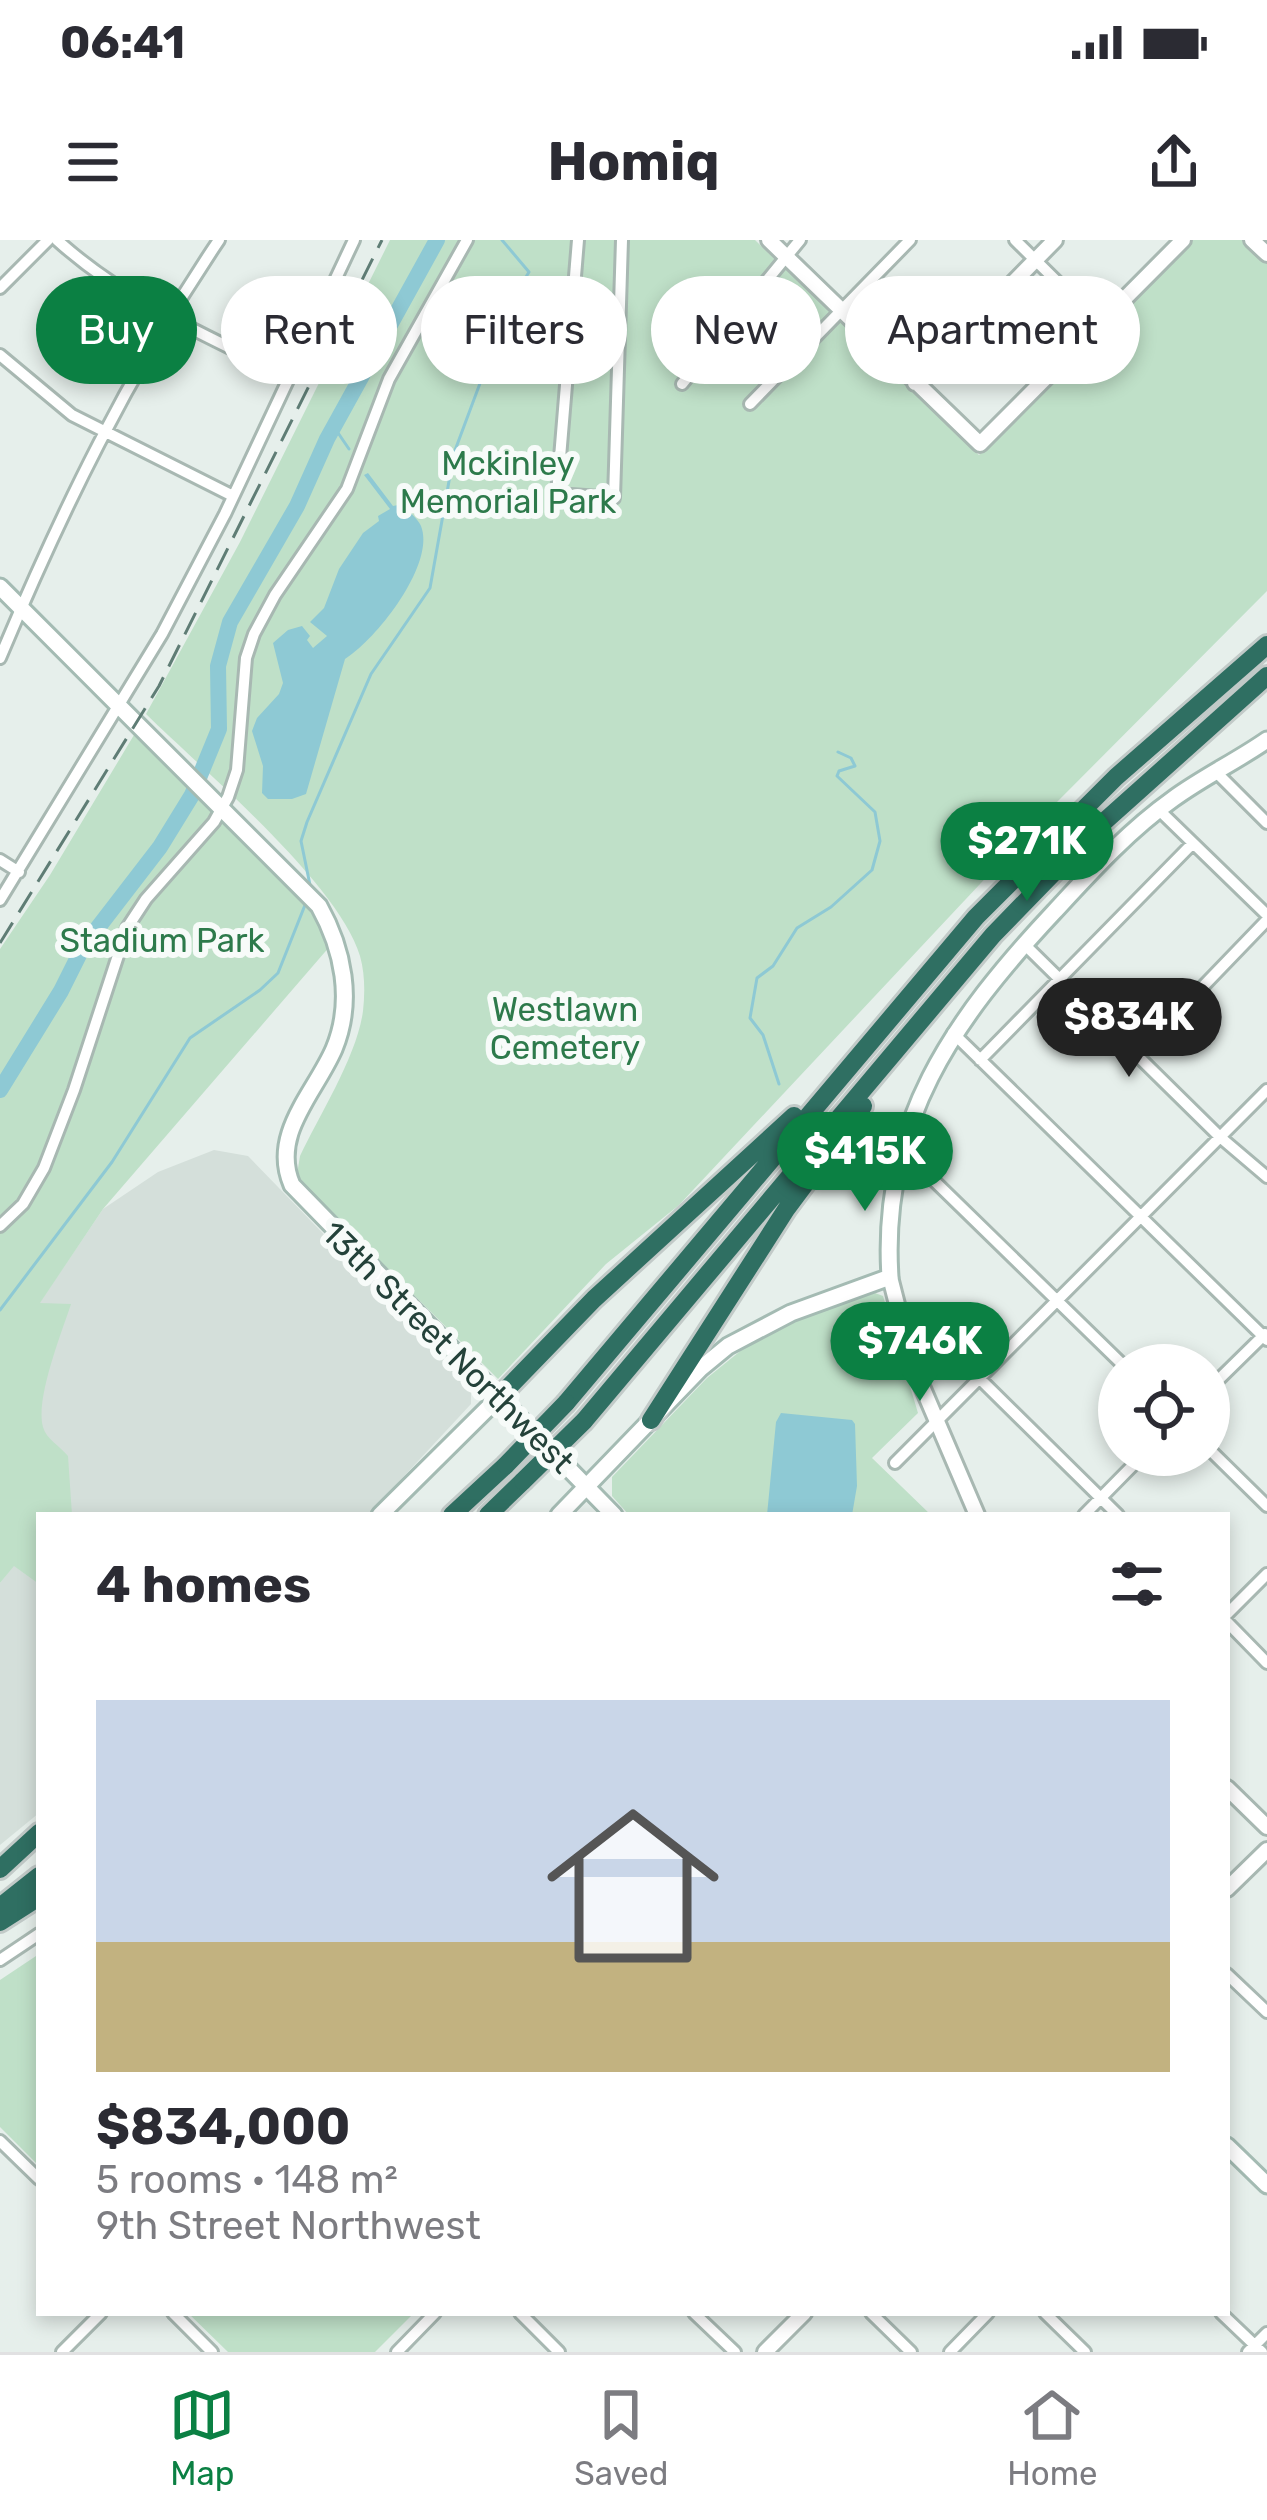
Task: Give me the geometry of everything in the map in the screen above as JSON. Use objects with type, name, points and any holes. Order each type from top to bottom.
[{"type":"highway","points":[[455,1512],[506,1465],[620,1342],[1004,887],[1080,811],[1267,645]]},
{"type":"highway","points":[[491,1512],[584,1421],[993,934],[1108,818],[1267,676]]},
{"type":"highway","points":[[651,1420],[800,1189],[947,1003],[993,934]]},
{"type":"highway","points":[[501,1395],[594,1299],[775,1136],[887,1006],[924,977]]},
{"type":"highway","points":[[0,1873],[36,1836]]},
{"type":"highway","points":[[0,1873],[36,1848]]},
{"type":"highway","points":[[0,1907],[36,1878]]},
{"type":"highway","points":[[0,1922],[36,1899]]},
{"type":"main road","points":[[0,586],[220,803]]},
{"type":"main road","points":[[562,1512],[700,1369],[745,1335],[790,1313],[890,1277],[889,1233],[899,1156],[924,1086],[953,1033],[1024,944],[1111,852],[1159,810],[1267,740]]},
{"type":"main road","name":"13th Street Northwest","points":[[220,803],[319,906],[338,950],[344,1004],[334,1048],[288,1133],[287,1175],[300,1197],[501,1395],[611,1512]]},
{"type":"main road","points":[[383,1512],[501,1395]]},
{"type":"main road","points":[[1230,2149],[1267,2185]]},
{"type":"street","points":[[0,288],[52,240],[99,276]]},
{"type":"street","points":[[196,276],[219,240]]},
{"type":"street","points":[[337,276],[354,240]]},
{"type":"street","points":[[0,1226],[23,1204],[44,1168],[132,919],[220,803],[237,770],[247,658],[254,634],[274,595],[347,489],[389,379],[467,240]]},
{"type":"street","points":[[578,240],[557,494],[614,499],[622,240]]},
{"type":"street","points":[[769,240],[845,314]]},
{"type":"street","points":[[770,276],[800,240]]},
{"type":"street","points":[[821,331],[910,240]]},
{"type":"street","points":[[1015,240],[1051,276]]},
{"type":"street","points":[[1019,276],[1055,240]]},
{"type":"street","points":[[1140,284],[1183,240]]},
{"type":"street","points":[[1252,240],[1267,254]]},
{"type":"street","points":[[0,355],[56,404],[233,496]]},
{"type":"street","points":[[0,658],[102,431],[130,384]]},
{"type":"street","points":[[0,901],[121,704],[233,496],[284,384]]},
{"type":"street","points":[[750,404],[770,384]]},
{"type":"street","points":[[917,384],[986,450],[1046,384]]},
{"type":"street","points":[[1216,772],[1267,823]]},
{"type":"street","points":[[1138,1055],[1267,918],[1159,810]]},
{"type":"street","points":[[980,1060],[1193,843]]},
{"type":"street","points":[[0,860],[19,872]]},
{"type":"street","points":[[1024,944],[1220,1137],[1267,1177]]},
{"type":"street","points":[[953,1033],[1265,1336],[1230,1369]]},
{"type":"street","points":[[895,1463],[1267,1090]]},
{"type":"street","points":[[899,1156],[919,1166],[1102,1344]]},
{"type":"street","points":[[890,1277],[912,1363],[975,1512]]},
{"type":"street","points":[[979,1378],[1115,1512]]},
{"type":"street","points":[[1230,1470],[1267,1506]]},
{"type":"street","points":[[1087,1512],[1122,1476]]},
{"type":"street","points":[[1230,1615],[1267,1574]]},
{"type":"street","points":[[1230,1621],[1267,1663]]},
{"type":"street","points":[[1230,1791],[1267,1827]]},
{"type":"street","points":[[1230,1886],[1267,1850]]},
{"type":"street","points":[[0,1960],[36,1936]]},
{"type":"street","points":[[1230,1977],[1267,2012]]},
{"type":"street","points":[[0,2141],[36,2176]]},
{"type":"street","points":[[62,2352],[98,2316]]},
{"type":"street","points":[[176,2316],[212,2352]]},
{"type":"street","points":[[397,2352],[432,2316]]},
{"type":"street","points":[[523,2316],[559,2352]]},
{"type":"street","points":[[697,2316],[735,2352]]},
{"type":"street","points":[[765,2352],[801,2316]]},
{"type":"street","points":[[874,2316],[910,2352]]},
{"type":"street","points":[[950,2352],[985,2316]]},
{"type":"street","points":[[1048,2316],[1085,2352]]},
{"type":"street","points":[[1224,2316],[1255,2350],[1267,2333]]},
{"type":"shaded area","points":[[214,1150],[248,1156],[471,1386],[471,1404],[371,1512],[36,1512],[36,1815],[0,1845],[0,1583],[14,1565],[5,1354],[103,1209],[158,1172]]},
{"type":"green space","name":"Westlawn Cemetery","points":[[390,240],[755,240],[793,276],[651,276],[651,384],[821,384],[821,303],[845,326],[845,384],[905,384],[979,455],[1050,384],[1140,384],[1140,293],[1193,240],[1244,240],[1267,263],[1267,591],[1054,805],[679,1205],[606,1264],[498,1379],[301,1182],[297,1174],[300,1156],[346,1066],[359,1028],[364,990],[360,956],[347,927],[298,863],[146,714],[240,542],[318,384],[397,384],[397,276],[372,276]]},
{"type":"green space","name":"Stadium Park","points":[[137,730],[318,912],[331,945],[103,1209],[40,1303],[71,1304],[51,1366],[42,1415],[47,1435],[68,1456],[72,1512],[36,1512],[36,1582],[14,1566],[0,1583],[0,949]]},
{"type":"green space","points":[[875,1293],[883,1296],[918,1413],[872,1458],[928,1512],[626,1512],[612,1496],[612,1477],[707,1378],[749,1344],[803,1317]]},
{"type":"green space","points":[[36,1956],[36,2163],[0,2127],[0,1980]]},
{"type":"green space","points":[[191,2316],[411,2316],[375,2352],[228,2352]]},
{"type":"water","points":[[368,473],[393,506],[403,504],[420,523],[420,560],[387,619],[345,659],[306,794],[268,799],[262,793],[263,766],[252,731],[283,683],[273,643],[288,630],[302,626],[313,648],[327,636],[310,622],[324,608],[339,569],[363,533],[390,509],[364,475]]},
{"type":"water","points":[[781,1413],[852,1420],[857,1486],[853,1512],[767,1512],[776,1422]]},
{"type":"waterway","points":[[0,1090],[83,947],[160,847],[192,795],[219,729],[218,666],[230,622],[297,506],[327,439],[437,240]]},
{"type":"waterway","points":[[310,885],[301,841],[307,822],[371,674],[430,588],[454,453],[510,303],[529,272],[502,240]]},
{"type":"waterway","points":[[334,427],[349,449]]},
{"type":"waterway","points":[[779,1084],[763,1035],[750,1018],[757,978],[773,966],[797,928],[831,907],[872,870],[880,841],[875,812],[837,776],[855,766],[851,758],[838,752]]},
{"type":"waterway","points":[[0,1310],[112,1162],[190,1038],[278,973],[307,900]]},
{"type":"railway","points":[[0,943],[159,686],[382,240]]},
{"type":"park label","name":"Mckinley Memorial Park","points":[[508,482]]}]
